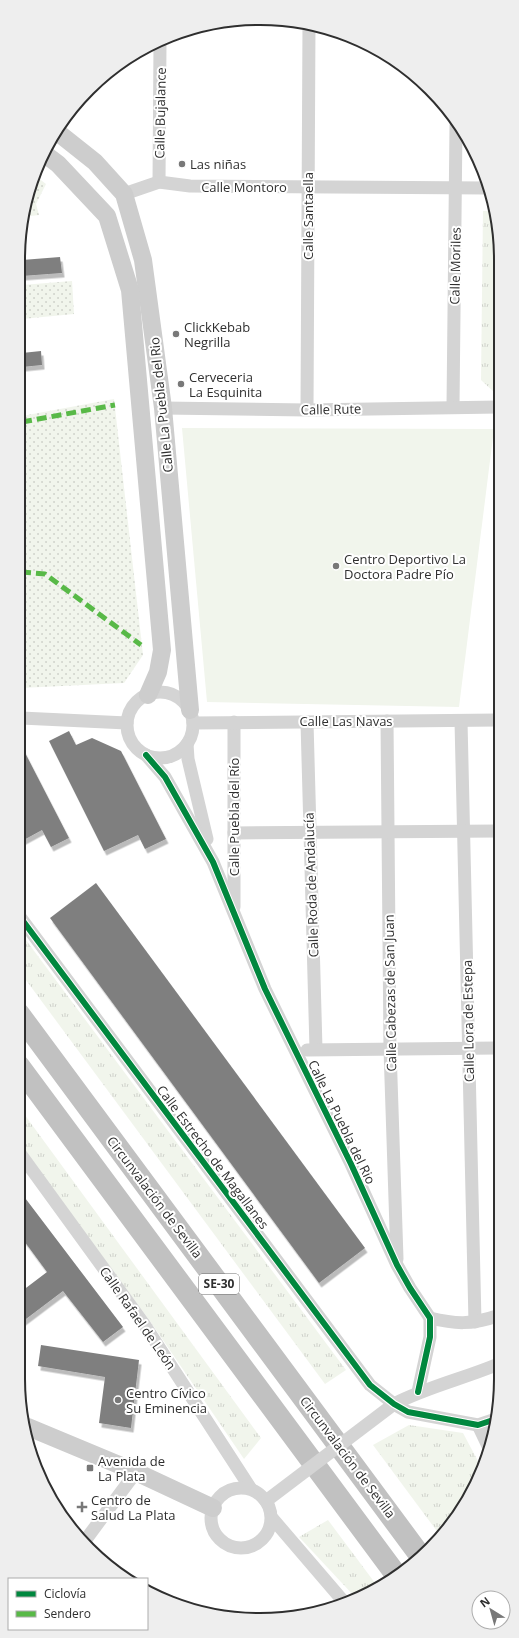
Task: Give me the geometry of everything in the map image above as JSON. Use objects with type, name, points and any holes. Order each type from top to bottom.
[{"type":"highway","name":"Circunvalación de Sevilla","points":[[25,1021],[417,1552]]},
{"type":"highway","name":"SE-30","points":[[25,1074],[393,1571]]},
{"type":"street","name":"Calle Santaella","points":[[306,410],[309,31]]},
{"type":"street","name":"Calle Bujalance","points":[[159,182],[160,47]]},
{"type":"street","name":"Calle Moriles","points":[[453,406],[456,132]]},
{"type":"street","name":"Calle La Puebla del Rio","points":[[61,135],[95,162],[124,194],[143,260],[163,408],[192,717]]},
{"type":"street","name":"Calle La Puebla del Rio","points":[[49,157],[58,164],[107,216],[130,290],[162,650],[158,672],[148,695]]},
{"type":"street","name":"Calle Montoro","points":[[124,194],[159,182],[190,186],[483,188]]},
{"type":"street","name":"Calle Rute","points":[[163,408],[306,410],[453,406],[494,407]]},
{"type":"street","points":[[146,756],[158,758],[169,757],[179,752],[187,744],[192,734],[192,717],[184,702],[177,696],[168,693],[148,695],[134,706],[128,723],[128,733],[138,750],[146,756],[165,777],[213,862]]},
{"type":"street","name":"Calle Las Navas","points":[[192,717],[234,722],[494,720]]},
{"type":"street","points":[[25,718],[128,723]]},
{"type":"street","name":"Calle Cabezas de San Juan","points":[[386,721],[390,1049],[397,1265]]},
{"type":"street","name":"Calle Lora de Estepa","points":[[461,721],[475,1322]]},
{"type":"street","name":"Calle Puebla del Río","points":[[234,722],[234,913]]},
{"type":"street","name":"Calle Roda de Andalucía","points":[[307,722],[316,1049]]},
{"type":"street","points":[[187,744],[188,759],[196,800],[213,862]]},
{"type":"street","points":[[234,833],[494,832]]},
{"type":"street","name":"Calle La Puebla del Rio","points":[[213,862],[265,989],[351,1164],[397,1265],[430,1318]]},
{"type":"street","name":"Calle Estrecho de Magallanes","points":[[25,924],[370,1385],[394,1404],[408,1412],[478,1425]]},
{"type":"street","points":[[295,1050],[494,1048]]},
{"type":"street","name":"Calle Rafael de León","points":[[25,1160],[144,1324],[251,1489]]},
{"type":"street","points":[[382,1231],[396,1233]]},
{"type":"street","points":[[418,1392],[430,1337],[430,1318],[455,1324],[475,1322],[494,1317]]},
{"type":"street","points":[[266,1501],[394,1404],[418,1392],[465,1378],[494,1366]]},
{"type":"street","points":[[486,1441],[478,1425],[490,1421]]},
{"type":"street","points":[[31,1428],[136,1472],[212,1508]]},
{"type":"street","points":[[87,1537],[136,1472]]},
{"type":"street","points":[[236,1488],[251,1489],[266,1501],[272,1518],[266,1537],[259,1543],[250,1548],[240,1549],[231,1547],[216,1536],[212,1527],[212,1508],[218,1499],[226,1492],[236,1488]]},
{"type":"street","points":[[272,1518],[341,1598]]},
{"type":"green space","points":[[39,179],[46,184],[36,204],[39,215],[30,216]]},
{"type":"green space","points":[[483,211],[488,211],[492,229],[494,260],[494,392],[481,380]]},
{"type":"green space","points":[[72,281],[74,314],[25,319],[25,285]]},
{"type":"green space","points":[[114,399],[143,655],[124,683],[25,688],[25,415]]},
{"type":"green space","name":"Centro Deportivo La Doctora Padre Pío","points":[[182,428],[494,429],[459,707],[207,702]]},
{"type":"green space","points":[[25,939],[346,1370],[325,1384],[25,979]]},
{"type":"green space","points":[[25,1115],[261,1438],[244,1459],[152,1324],[25,1151]]},
{"type":"green space","points":[[409,1425],[463,1433],[478,1462],[463,1496],[437,1532],[373,1445]]},
{"type":"green space","points":[[328,1520],[375,1583],[352,1594],[299,1537]]},
{"type":"building","points":[[60,257],[62,273],[25,276],[25,260]]},
{"type":"building","points":[[41,351],[42,365],[25,367],[25,353]]},
{"type":"building","points":[[69,731],[76,745],[92,738],[121,751],[166,839],[145,849],[138,835],[104,851],[49,741]]},
{"type":"building","points":[[25,753],[69,838],[51,847],[42,830],[25,839]]},
{"type":"building","points":[[96,883],[365,1248],[319,1283],[50,918]]},
{"type":"building","points":[[25,1198],[123,1327],[103,1342],[63,1291],[25,1320],[25,1289],[47,1272],[25,1242]]},
{"type":"building","name":"Centro Cívico Su Eminencia","points":[[41,1345],[139,1360],[131,1428],[99,1423],[105,1377],[38,1366]]},
{"type":"marked path","points":[[25,421],[115,405]]},
{"type":"marked path","points":[[25,572],[45,574],[141,645]]},
{"type":"cycle path","points":[[146,755],[165,777],[213,862],[265,989],[351,1164],[397,1265],[430,1318],[430,1337],[418,1392]]},
{"type":"cycle path","points":[[25,924],[370,1385],[394,1404],[408,1412],[478,1425],[490,1421]]},
{"type":"place","name":"Las niñas","points":[[182,164]]},
{"type":"place","name":"ClickKebab Negrilla","points":[[176,334]]},
{"type":"place","name":"Cerveceria La Esquinita","points":[[181,384]]},
{"type":"place","name":"Centro Deportivo La Doctora Padre Pío","points":[[336,566]]},
{"type":"place","name":"Centro Cívico Su Eminencia","points":[[118,1400]]},
{"type":"place","name":"Avenida de La Plata","points":[[90,1468]]},
{"type":"place","name":"Centro de Salud La Plata","points":[[82,1507]]}]
